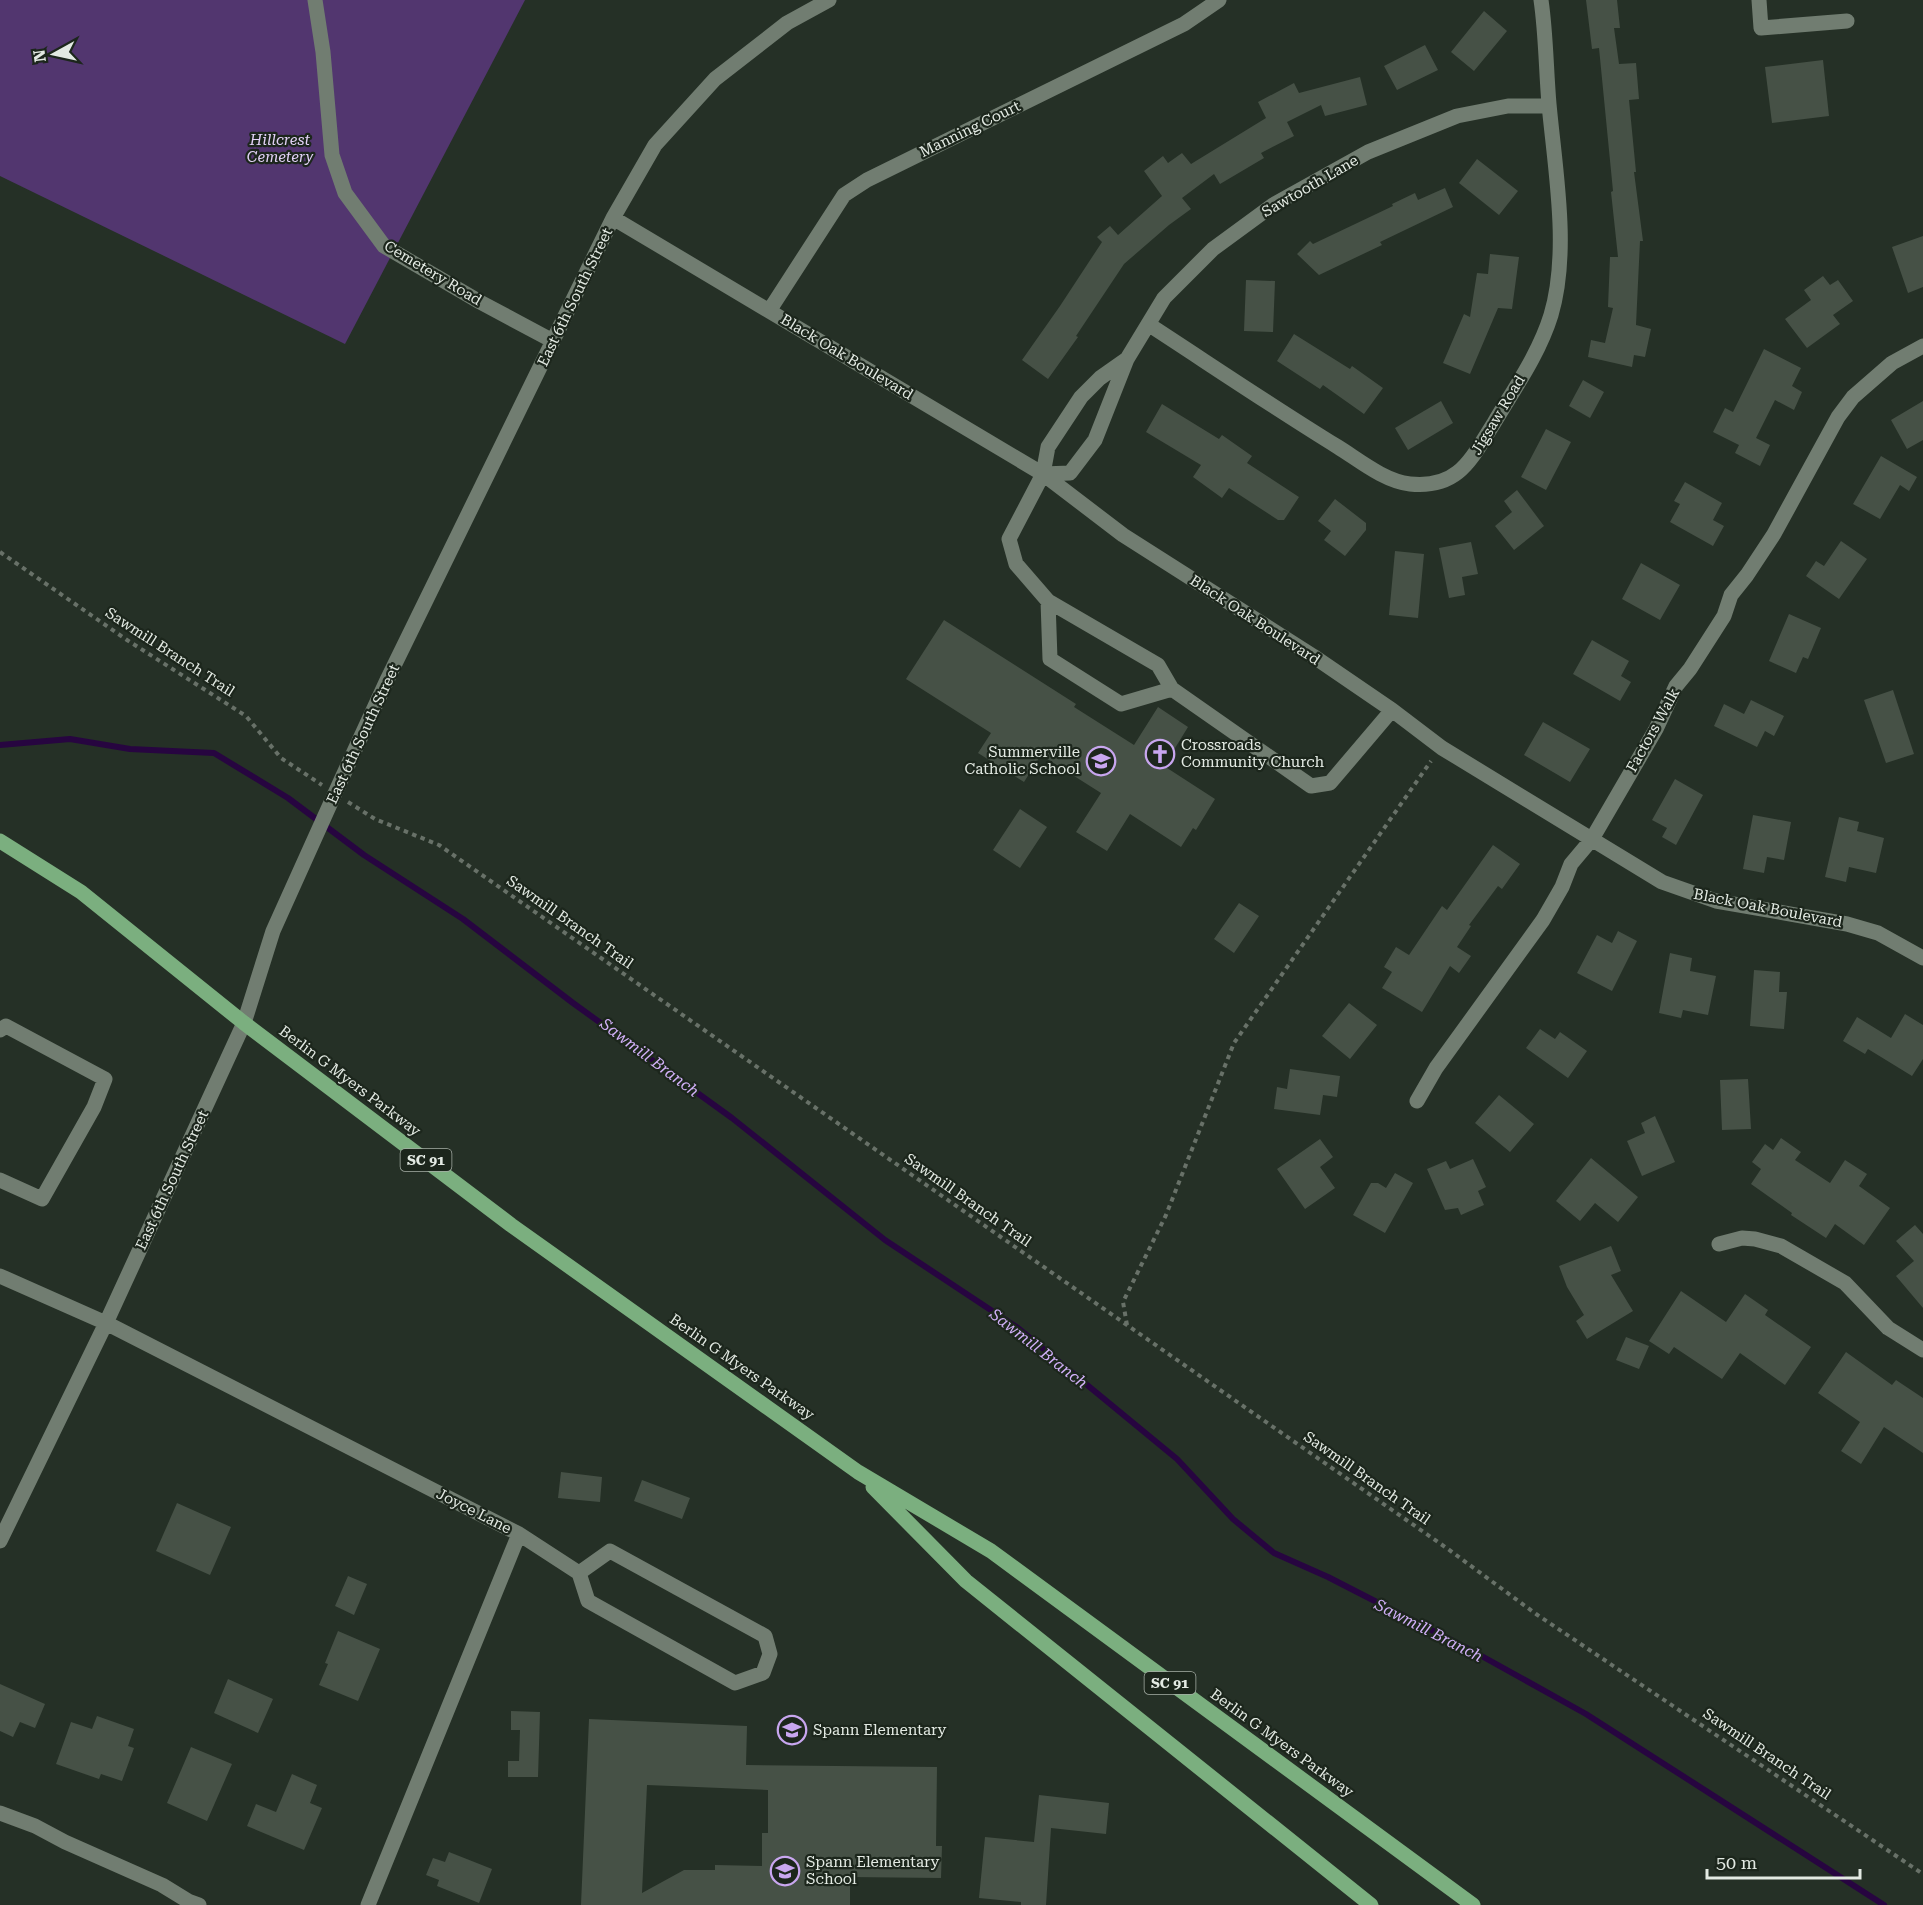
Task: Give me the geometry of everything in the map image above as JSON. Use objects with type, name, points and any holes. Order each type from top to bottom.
[{"type":"main road","name":"Berlin G Myers Parkway","points":[[0,841],[81,892],[244,1023],[511,1225],[858,1472],[991,1551],[1473,1905]]},
{"type":"main road","name":"Berlin G Myers Parkway","points":[[858,1472],[966,1581],[1371,1905]]},
{"type":"street","name":"Cemetery Road","points":[[315,0],[323,52],[332,154],[345,193],[384,246],[480,302],[553,340]]},
{"type":"street","name":"East 6th South Street","points":[[0,1541],[106,1323],[244,1023],[273,931],[341,780],[613,218],[656,145],[715,79],[787,23],[829,0]]},
{"type":"street","name":"Manning Court","points":[[769,311],[844,195],[867,180],[1184,24],[1219,0]]},
{"type":"street","name":"Jigsaw Road","points":[[1148,324],[1259,398],[1385,477],[1409,484],[1452,479],[1470,462],[1543,338],[1557,290],[1559,246],[1556,164],[1541,0]]},
{"type":"street","points":[[1759,0],[1761,28],[1847,21]]},
{"type":"street","name":"Sawtooth Lane","points":[[1127,359],[1100,378],[1081,397],[1048,447],[1042,474],[1070,473],[1095,440],[1127,359],[1164,298],[1213,249],[1273,205],[1368,152],[1457,116],[1508,106],[1549,106]]},
{"type":"street","name":"Black Oak Boulevard","points":[[613,218],[1042,474],[1123,535],[1313,656],[1392,710],[1442,748],[1662,882],[1686,892],[1748,907],[1847,924],[1878,933],[1923,958]]},
{"type":"street","name":"Factors Walk","points":[[1417,1101],[1436,1068],[1543,921],[1562,887],[1571,864],[1592,839],[1656,729],[1676,686],[1724,616],[1731,595],[1774,534],[1838,417],[1854,397],[1892,363],[1923,346]]},
{"type":"street","points":[[1042,474],[1009,539],[1016,564],[1048,601],[1158,665],[1172,689],[1311,786],[1329,783],[1392,710]]},
{"type":"street","points":[[1048,601],[1050,659],[1121,704],[1172,689]]},
{"type":"street","points":[[0,1030],[6,1026],[105,1079],[94,1107],[42,1199],[0,1180]]},
{"type":"street","points":[[1719,1244],[1742,1238],[1781,1246],[1845,1283],[1888,1328],[1923,1350]]},
{"type":"street","name":"Joyce Lane","points":[[0,1276],[106,1323],[519,1534],[368,1905]]},
{"type":"street","points":[[519,1534],[579,1573],[588,1601],[735,1683],[763,1673],[770,1654],[765,1636],[610,1551],[579,1573]]},
{"type":"street","points":[[0,1813],[35,1826],[65,1842],[162,1885],[199,1905]]},
{"type":"path","name":"Sawmill Branch Trail","points":[[0,552],[127,640],[246,717],[281,758],[328,789]]},
{"type":"path","points":[[1128,1326],[1123,1302],[1166,1215],[1234,1043],[1442,748]]},
{"type":"path","name":"Sawmill Branch Trail","points":[[347,801],[375,819],[439,845],[1429,1536],[1536,1614],[1923,1874]]},
{"type":"green space","name":"Hillcrest Cemetery","points":[[0,0],[525,0],[345,344],[0,176]]},
{"type":"building","points":[[1586,0],[1617,0],[1620,28],[1614,28],[1619,64],[1636,63],[1639,99],[1629,100],[1636,172],[1634,172],[1643,241],[1640,241],[1636,325],[1651,329],[1645,357],[1634,355],[1632,367],[1588,357],[1591,340],[1605,343],[1613,308],[1608,307],[1610,257],[1618,257],[1599,48],[1592,49]]},
{"type":"building","points":[[1484,11],[1507,31],[1474,71],[1451,52]]},
{"type":"building","points":[[1425,45],[1438,70],[1397,90],[1384,66]]},
{"type":"building","points":[[1823,60],[1829,116],[1772,123],[1765,67]]},
{"type":"building","points":[[1360,77],[1367,105],[1325,116],[1321,105],[1287,122],[1294,136],[1261,153],[1264,158],[1220,184],[1214,174],[1182,198],[1191,209],[1124,264],[1076,336],[1078,337],[1048,379],[1022,360],[1102,242],[1097,237],[1110,226],[1118,235],[1162,196],[1144,171],[1163,156],[1168,163],[1182,153],[1191,164],[1266,118],[1258,102],[1294,83],[1299,93]]},
{"type":"building","points":[[1477,159],[1518,191],[1499,215],[1459,183]]},
{"type":"building","points":[[1445,188],[1453,207],[1380,242],[1382,245],[1319,275],[1297,254],[1310,241],[1313,244],[1415,193],[1418,200]]},
{"type":"building","points":[[1923,236],[1923,287],[1908,293],[1892,247]]},
{"type":"building","points":[[1490,254],[1519,257],[1512,309],[1498,308],[1470,374],[1443,363],[1464,314],[1470,317],[1477,273],[1488,274]]},
{"type":"building","points":[[1823,276],[1830,285],[1838,280],[1853,301],[1833,315],[1840,324],[1807,348],[1785,319],[1811,300],[1804,290]]},
{"type":"building","points":[[1246,280],[1275,281],[1273,332],[1244,331]]},
{"type":"building","points":[[1294,334],[1350,369],[1352,366],[1383,388],[1364,414],[1323,385],[1320,389],[1277,361]]},
{"type":"building","points":[[1764,349],[1801,368],[1792,386],[1802,392],[1794,410],[1775,400],[1756,438],[1770,445],[1760,466],[1735,453],[1739,445],[1713,432],[1725,408],[1733,412]]},
{"type":"building","points":[[1583,380],[1604,392],[1590,418],[1569,406]]},
{"type":"building","points":[[1441,401],[1453,423],[1408,450],[1395,428]]},
{"type":"building","points":[[1923,401],[1923,440],[1907,449],[1891,420]]},
{"type":"building","points":[[1162,404],[1219,439],[1222,435],[1252,456],[1247,463],[1299,497],[1284,520],[1278,520],[1229,488],[1222,498],[1193,477],[1201,465],[1146,432]]},
{"type":"building","points":[[1546,429],[1571,442],[1546,490],[1521,477]]},
{"type":"building","points":[[1881,456],[1917,477],[1909,491],[1900,485],[1880,519],[1853,504]]},
{"type":"building","points":[[1685,482],[1722,503],[1713,520],[1724,526],[1713,546],[1670,522],[1680,504],[1674,501]]},
{"type":"building","points":[[1517,490],[1544,526],[1514,550],[1495,526],[1512,512],[1504,501]]},
{"type":"building","points":[[1335,499],[1366,523],[1366,530],[1345,556],[1324,540],[1331,531],[1318,521]]},
{"type":"building","points":[[1841,541],[1867,559],[1839,599],[1806,576],[1816,561],[1824,566]]},
{"type":"building","points":[[1471,542],[1478,574],[1462,577],[1465,595],[1449,598],[1439,548]]},
{"type":"building","points":[[1395,551],[1424,554],[1418,618],[1389,615]]},
{"type":"building","points":[[1641,563],[1680,585],[1660,620],[1622,599]]},
{"type":"building","points":[[1789,614],[1821,628],[1808,659],[1803,657],[1796,673],[1769,661]]},
{"type":"building","points":[[944,620],[1076,704],[1074,707],[1134,745],[1158,707],[1188,727],[1164,766],[1215,799],[1196,830],[1193,828],[1181,847],[1130,814],[1107,851],[1076,832],[1101,793],[1041,755],[1024,782],[978,753],[991,733],[906,679]]},
{"type":"building","points":[[1592,640],[1629,661],[1621,676],[1631,682],[1620,701],[1573,674]]},
{"type":"building","points":[[1893,690],[1914,754],[1886,763],[1864,700]]},
{"type":"building","points":[[1751,700],[1784,716],[1774,736],[1765,731],[1757,747],[1714,726],[1724,704],[1744,714]]},
{"type":"building","points":[[1543,722],[1590,749],[1570,782],[1524,755]]},
{"type":"building","points":[[1675,779],[1703,795],[1676,845],[1662,837],[1667,828],[1652,820]]},
{"type":"building","points":[[1020,809],[1047,827],[1020,868],[993,850]]},
{"type":"building","points":[[1753,815],[1791,822],[1784,860],[1767,857],[1764,873],[1743,869]]},
{"type":"building","points":[[1839,817],[1859,822],[1857,831],[1884,838],[1876,873],[1849,867],[1846,882],[1825,877]]},
{"type":"building","points":[[1493,845],[1520,864],[1502,889],[1498,886],[1469,925],[1471,926],[1457,947],[1471,956],[1459,973],[1450,966],[1422,1012],[1382,988],[1392,972],[1384,967],[1396,947],[1409,955],[1442,906],[1447,910]]},
{"type":"building","points":[[1239,903],[1259,916],[1234,953],[1214,939]]},
{"type":"building","points":[[1618,931],[1637,941],[1612,991],[1577,973],[1597,935],[1612,943]]},
{"type":"building","points":[[1670,953],[1692,958],[1690,971],[1716,976],[1708,1015],[1683,1010],[1681,1018],[1659,1013]]},
{"type":"building","points":[[1754,970],[1780,972],[1779,992],[1787,992],[1784,1029],[1750,1026]]},
{"type":"building","points":[[1349,1003],[1377,1025],[1350,1059],[1322,1036]]},
{"type":"building","points":[[1905,1014],[1923,1025],[1923,1059],[1912,1076],[1868,1049],[1865,1054],[1843,1041],[1857,1017],[1891,1038]]},
{"type":"building","points":[[1540,1029],[1555,1039],[1560,1032],[1587,1051],[1568,1078],[1526,1048]]},
{"type":"building","points":[[1290,1069],[1340,1076],[1337,1097],[1323,1095],[1320,1115],[1274,1109],[1277,1087],[1287,1089]]},
{"type":"building","points":[[1748,1079],[1751,1129],[1722,1130],[1720,1080]]},
{"type":"building","points":[[1499,1095],[1534,1124],[1510,1152],[1475,1123]]},
{"type":"building","points":[[1655,1116],[1675,1162],[1642,1176],[1627,1141],[1645,1133],[1641,1123]]},
{"type":"building","points":[[1781,1138],[1801,1152],[1795,1160],[1830,1183],[1845,1160],[1867,1174],[1859,1186],[1890,1208],[1864,1245],[1835,1224],[1826,1238],[1751,1184],[1761,1169],[1752,1162],[1765,1144],[1773,1150]]},
{"type":"building","points":[[1320,1139],[1333,1157],[1320,1167],[1335,1188],[1305,1209],[1277,1169]]},
{"type":"building","points":[[1591,1158],[1638,1197],[1618,1222],[1595,1203],[1580,1221],[1556,1201]]},
{"type":"building","points":[[1473,1159],[1486,1187],[1478,1191],[1484,1205],[1461,1215],[1458,1208],[1445,1210],[1427,1169],[1446,1161],[1450,1169]]},
{"type":"building","points":[[1395,1173],[1413,1183],[1385,1233],[1353,1215],[1371,1183],[1378,1183],[1386,1188]]},
{"type":"building","points":[[1915,1225],[1923,1234],[1923,1308],[1896,1276],[1914,1261],[1896,1241]]},
{"type":"building","points":[[1611,1246],[1621,1271],[1611,1275],[1633,1311],[1587,1339],[1576,1321],[1584,1315],[1567,1287],[1559,1266]]},
{"type":"building","points":[[1681,1291],[1726,1322],[1745,1294],[1768,1310],[1765,1315],[1811,1347],[1785,1385],[1740,1353],[1722,1379],[1674,1347],[1669,1354],[1649,1341]]},
{"type":"building","points":[[1626,1337],[1649,1346],[1639,1369],[1616,1360]]},
{"type":"building","points":[[1846,1352],[1892,1385],[1896,1380],[1923,1398],[1923,1453],[1884,1427],[1861,1464],[1841,1451],[1860,1422],[1818,1393]]},
{"type":"building","points":[[561,1472],[602,1477],[600,1502],[558,1498]]},
{"type":"building","points":[[642,1480],[690,1498],[682,1519],[634,1501]]},
{"type":"building","points":[[177,1503],[231,1527],[210,1575],[156,1551]]},
{"type":"building","points":[[348,1576],[367,1584],[354,1615],[335,1606]]},
{"type":"building","points":[[338,1631],[380,1649],[358,1701],[319,1685]]},
{"type":"building","points":[[228,1679],[273,1699],[258,1733],[214,1713]]},
{"type":"building","points":[[0,1684],[45,1704],[35,1728],[20,1722],[13,1737],[0,1731]]},
{"type":"building","points":[[511,1711],[540,1712],[538,1777],[508,1777],[508,1761],[519,1761],[520,1730],[511,1730]]},
{"type":"building","points":[[97,1716],[134,1729],[128,1746],[134,1748],[122,1781],[101,1774],[99,1779],[56,1764],[71,1722],[92,1729]]},
{"type":"building","points":[[589,1719],[747,1726],[746,1765],[937,1767],[936,1846],[942,1846],[941,1878],[850,1877],[850,1905],[581,1905]],"holes":[[[647,1785],[768,1790],[768,1833],[762,1833],[762,1866],[715,1865],[715,1870],[684,1870],[642,1893]]]},
{"type":"building","points":[[191,1747],[232,1764],[207,1821],[167,1803]]},
{"type":"building","points":[[292,1774],[317,1785],[310,1803],[322,1808],[304,1850],[247,1826],[256,1804],[276,1812]]},
{"type":"building","points":[[1039,1795],[1109,1803],[1106,1834],[1051,1828],[1046,1905],[1021,1905],[1021,1902],[979,1898],[985,1837],[1034,1842]]},
{"type":"building","points":[[449,1852],[492,1869],[479,1903],[437,1886],[439,1880],[426,1875],[433,1858],[445,1862]]},
{"type":"waterway","name":"Sawmill Branch","points":[[0,745],[70,739],[130,749],[214,753],[288,798],[364,855],[463,919],[573,1003],[732,1118],[885,1240],[1018,1328],[1177,1459],[1233,1519],[1274,1553],[1328,1577],[1478,1654],[1586,1714],[1884,1905]]},
{"type":"place","name":"Crossroads Community Church","points":[[1160,754]]},
{"type":"place","name":"Summerville Catholic School","points":[[1101,761]]},
{"type":"place","name":"Spann Elementary","points":[[792,1730]]},
{"type":"place","name":"Spann Elementary School","points":[[785,1871]]}]
